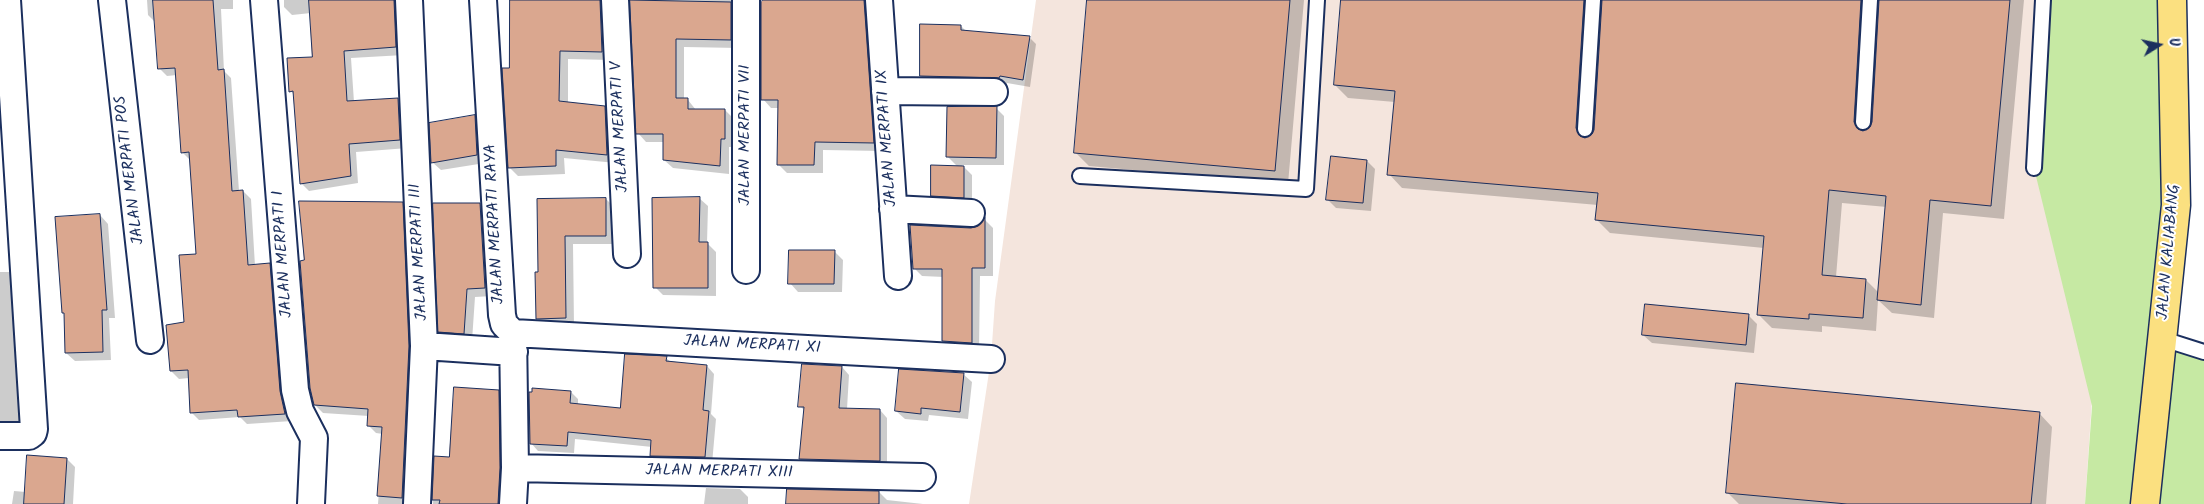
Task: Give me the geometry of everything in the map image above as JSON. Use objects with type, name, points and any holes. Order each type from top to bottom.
[{"type":"main road","name":"JALAN KALIABANG","points":[[2145,504],[2176,205],[2172,0]]},
{"type":"street","points":[[0,436],[29,436],[33,434],[34,429],[7,0]]},
{"type":"street","name":"JALAN MERPATI POS","points":[[112,0],[150,340]]},
{"type":"street","name":"JALAN MERPATI I","points":[[264,0],[295,390],[300,411],[314,438],[311,504]]},
{"type":"street","name":"JALAN MERPATI III","points":[[408,0],[424,346],[417,504]]},
{"type":"street","name":"JALAN MERPATI RAYA","points":[[483,0],[502,315],[504,324],[513,342],[515,468],[513,504]]},
{"type":"street","name":"JALAN MERPATI V","points":[[614,0],[628,254]]},
{"type":"street","name":"JALAN MERPATI VII","points":[[746,0],[746,270]]},
{"type":"street","name":"JALAN MERPATI IX","points":[[879,0],[898,276]]},
{"type":"street","points":[[885,91],[994,92]]},
{"type":"street","points":[[893,209],[971,213]]},
{"type":"street","name":"JALAN MERPATI XI","points":[[424,346],[513,342],[991,359]]},
{"type":"street","name":"JALAN MERPATI XIII","points":[[515,468],[922,477]]},
{"type":"lane","points":[[1080,176],[1306,188],[1317,0]]},
{"type":"lane","points":[[1585,129],[1593,0]]},
{"type":"lane","points":[[1864,122],[1870,0]]},
{"type":"lane","points":[[2034,168],[2043,0]]},
{"type":"lane","points":[[2162,339],[2204,352]]},
{"type":"shaded area","points":[[1036,0],[2119,0],[2085,504],[969,504],[991,359],[995,301]]},
{"type":"green space","points":[[2043,0],[2172,0],[2163,338],[2204,352],[2204,504],[2085,504],[2092,406],[2034,168]]},
{"type":"building","points":[[153,0],[213,0],[218,70],[224,69],[232,191],[243,190],[248,265],[270,263],[280,391],[285,414],[238,417],[237,410],[190,413],[188,370],[170,371],[166,325],[184,322],[179,255],[196,254],[189,152],[181,153],[175,68],[158,69]]},
{"type":"building","points":[[309,0],[394,0],[396,47],[344,51],[347,101],[398,98],[400,140],[349,144],[351,176],[300,184],[293,91],[289,92],[287,58],[312,57]]},
{"type":"building","points":[[510,0],[600,0],[602,52],[560,51],[559,101],[605,106],[607,155],[556,150],[556,166],[508,168],[502,68],[509,68]]},
{"type":"building","points":[[630,0],[731,2],[731,40],[676,39],[676,98],[688,98],[688,109],[725,109],[725,139],[721,139],[720,166],[663,160],[663,134],[636,134]]},
{"type":"building","points":[[763,0],[864,0],[874,143],[815,142],[814,165],[777,165],[778,100],[761,100],[761,2]]},
{"type":"building","points":[[1087,0],[1290,0],[1275,171],[1074,153]]},
{"type":"building","points":[[1341,0],[1584,0],[1576,128],[1580,136],[1585,138],[1592,134],[1594,130],[1602,0],[1861,0],[1854,122],[1858,129],[1863,131],[1870,127],[1872,122],[1879,0],[2010,0],[1991,206],[1930,200],[1921,305],[1877,300],[1886,196],[1829,190],[1822,275],[1866,279],[1863,318],[1809,314],[1809,319],[1757,315],[1764,236],[1595,220],[1598,193],[1387,175],[1395,91],[1334,85]]},
{"type":"building","points":[[920,24],[961,25],[961,30],[1030,36],[1023,80],[1000,76],[999,78],[920,76]]},
{"type":"building","points":[[997,106],[996,158],[946,157],[947,107]]},
{"type":"building","points":[[475,115],[477,155],[431,163],[429,123]]},
{"type":"building","points":[[1331,156],[1367,160],[1363,203],[1326,200]]},
{"type":"building","points":[[931,165],[964,166],[964,198],[931,196]]},
{"type":"building","points":[[700,197],[699,242],[708,242],[708,288],[653,288],[652,198]]},
{"type":"building","points":[[606,198],[606,236],[565,236],[566,318],[536,319],[535,272],[538,272],[537,199]]},
{"type":"building","points":[[299,201],[403,202],[409,346],[402,498],[377,496],[382,427],[367,426],[368,409],[314,405],[310,388],[300,261],[304,260]]},
{"type":"building","points":[[433,203],[480,203],[485,288],[467,289],[464,334],[438,332]]},
{"type":"building","points":[[100,214],[107,310],[102,310],[103,352],[65,353],[64,313],[62,313],[55,217]]},
{"type":"building","points":[[985,218],[985,268],[972,268],[972,343],[942,341],[942,269],[913,269],[910,225],[971,228],[978,226]]},
{"type":"building","points":[[789,250],[835,250],[834,284],[788,284]]},
{"type":"building","points":[[1645,304],[1749,314],[1746,345],[1642,335]]},
{"type":"building","points":[[625,354],[667,356],[666,361],[707,365],[703,410],[709,411],[705,457],[650,456],[651,440],[568,432],[567,446],[530,444],[529,392],[532,392],[532,388],[571,391],[570,403],[620,408]]},
{"type":"building","points":[[802,364],[842,366],[839,408],[880,409],[880,461],[799,459],[804,407],[798,407]]},
{"type":"building","points":[[899,369],[964,373],[960,412],[921,408],[921,414],[895,411]]},
{"type":"building","points":[[1736,383],[2040,412],[2031,504],[1847,504],[1726,493]]},
{"type":"building","points":[[454,387],[499,390],[500,468],[498,504],[439,504],[440,500],[432,500],[434,456],[449,457]]},
{"type":"building","points":[[27,455],[67,458],[64,504],[24,504]]},
{"type":"building","points":[[787,489],[879,491],[879,504],[786,504]]}]
